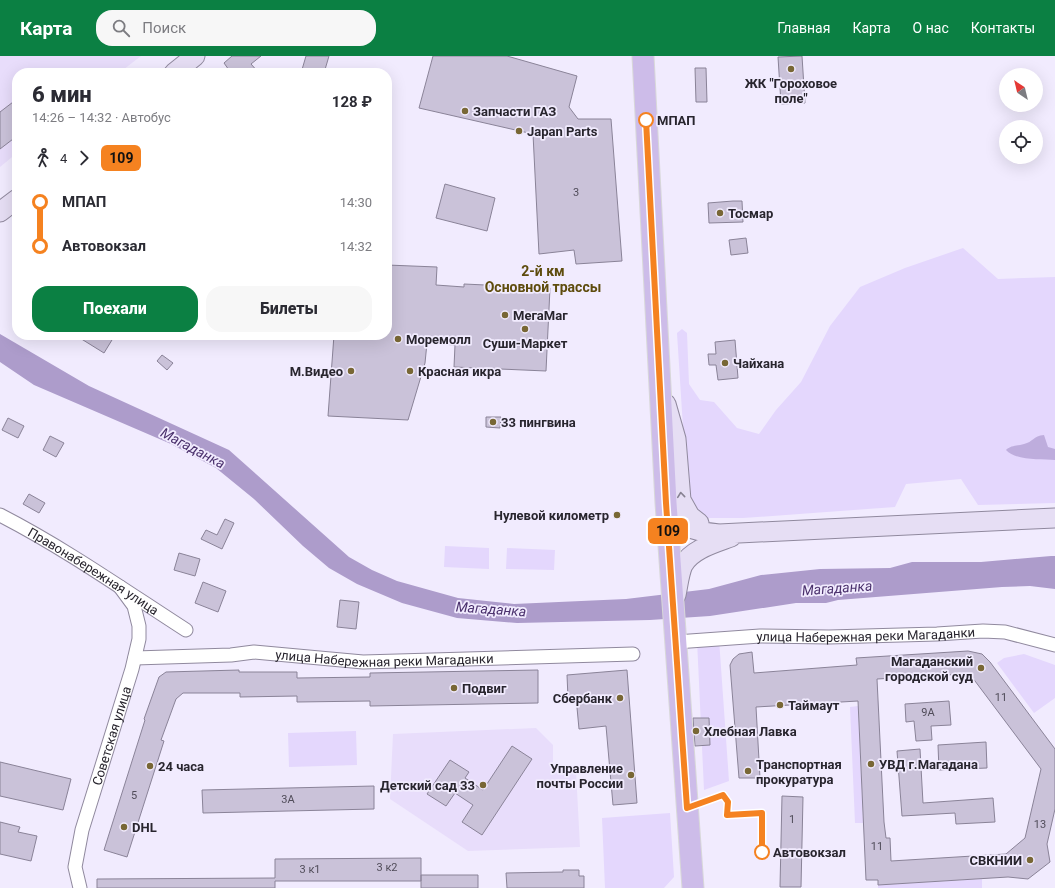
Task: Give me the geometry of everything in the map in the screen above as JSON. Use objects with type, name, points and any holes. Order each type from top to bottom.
[{"type":"main road","points":[[643,56],[666,503],[676,571],[673,605],[693,888]]},
{"type":"street","points":[[180,68],[195,56]]},
{"type":"street","points":[[660,384],[676,439],[681,500],[685,510],[694,520],[707,527],[747,532]]},
{"type":"street","points":[[666,503],[678,521],[692,530],[719,534],[1055,518]]},
{"type":"street","name":"Правонабережная улица","points":[[0,515],[39,535],[94,568],[120,587],[186,630]]},
{"type":"street","points":[[676,571],[691,557],[710,544],[747,532]]},
{"type":"street","name":"Советская улица","points":[[80,888],[75,867],[82,830],[135,658],[138,639],[136,614],[130,599],[120,587]]},
{"type":"street","name":"улица Набережная реки Магаданки","points":[[676,638],[760,636],[829,637],[937,634],[983,631],[1005,632],[1055,645]]},
{"type":"street","name":"улица Набережная реки Магаданки","points":[[135,658],[231,655],[254,652],[363,662],[633,654]]},
{"type":"shaded area","points":[[0,56],[141,56],[125,68],[12,68],[12,157],[0,167]]},
{"type":"shaded area","points":[[963,248],[998,279],[1055,277],[1055,503],[978,505],[961,479],[906,484],[895,507],[743,518],[704,518],[688,506],[677,333],[682,329],[687,333],[689,384],[700,400],[714,402],[737,428],[759,434],[776,410],[801,382],[830,326],[860,287],[905,268]]},
{"type":"shaded area","points":[[1044,435],[1048,447],[1055,449],[1055,460],[1022,458],[1010,454],[1006,450],[1012,446],[1022,445]]},
{"type":"shaded area","points":[[445,546],[489,548],[489,569],[444,567]]},
{"type":"shaded area","points":[[507,548],[555,550],[554,570],[506,569]]},
{"type":"shaded area","points":[[719,639],[729,781],[704,790],[697,640]]},
{"type":"shaded area","points":[[1024,654],[1055,665],[1055,698],[1034,713],[997,663],[1004,658]]},
{"type":"shaded area","points":[[858,706],[863,823],[855,823],[850,707]]},
{"type":"shaded area","name":"Детский сад 33","points":[[536,728],[553,745],[553,771],[576,771],[580,847],[468,851],[390,799],[393,734]]},
{"type":"shaded area","points":[[356,731],[357,765],[289,767],[288,733]]},
{"type":"shaded area","points":[[670,813],[674,877],[664,888],[605,888],[602,818]]},
{"type":"shaded area","points":[[982,879],[982,888],[878,888],[878,885]]},
{"type":"water","name":"Магаданка","points":[[0,334],[89,386],[229,450],[349,557],[372,570],[397,581],[458,598],[514,604],[626,599],[709,589],[761,575],[820,569],[890,568],[912,562],[981,562],[1051,556],[1055,556],[1055,589],[1030,586],[1002,587],[838,600],[826,603],[796,603],[710,616],[650,620],[517,623],[457,618],[402,603],[357,584],[329,568],[303,546],[254,499],[216,468],[171,444],[34,385],[0,362]]},
{"type":"building","points":[[232,56],[261,56],[251,64],[255,68],[228,68],[224,63]]},
{"type":"building","points":[[306,56],[329,56],[325,68],[302,68]]},
{"type":"building","points":[[433,56],[507,56],[577,76],[569,107],[578,119],[611,119],[622,261],[576,264],[574,250],[539,254],[533,134],[419,108]]},
{"type":"building","name":"ЖК \"Гороховое поле\"","points":[[802,56],[805,103],[781,104],[778,57]]},
{"type":"building","points":[[695,68],[706,68],[707,102],[696,102]]},
{"type":"building","points":[[12,103],[12,140],[0,149],[0,112]]},
{"type":"building","points":[[445,184],[495,198],[487,231],[436,218]]},
{"type":"building","points":[[742,201],[743,222],[709,223],[708,203]]},
{"type":"building","points":[[746,238],[748,253],[731,255],[729,240]]},
{"type":"building","name":"Моремолл","points":[[392,265],[437,267],[436,285],[464,287],[464,284],[550,288],[546,371],[454,367],[455,345],[427,343],[425,363],[408,420],[328,416],[334,340],[392,340]]},
{"type":"building","points":[[83,340],[112,340],[104,353]]},
{"type":"building","points":[[735,340],[738,378],[718,380],[716,365],[709,365],[708,354],[716,354],[715,342]]},
{"type":"building","points":[[162,355],[173,363],[167,370],[157,361]]},
{"type":"building","name":"33 пингвина","points":[[486,417],[501,417],[500,428],[486,427]]},
{"type":"building","points":[[8,418],[24,426],[18,438],[2,430]]},
{"type":"building","points":[[50,436],[64,443],[56,457],[43,450]]},
{"type":"building","points":[[29,494],[45,503],[39,513],[23,504]]},
{"type":"building","points":[[225,519],[234,523],[222,549],[201,539],[206,530],[217,535]]},
{"type":"building","points":[[179,553],[200,559],[195,576],[174,570]]},
{"type":"building","points":[[203,582],[226,591],[218,612],[195,603]]},
{"type":"building","points":[[340,600],[359,602],[356,629],[337,627]]},
{"type":"building","points":[[968,651],[982,654],[990,662],[1055,749],[1055,809],[1047,844],[1050,862],[1028,879],[1008,877],[878,885],[878,880],[866,880],[858,701],[756,707],[760,778],[739,778],[730,665],[733,659],[739,654],[752,652],[754,673],[857,665],[856,658]],"holes":[[[965,674],[972,677],[1041,769],[1025,838],[1006,854],[891,861],[890,838],[886,838],[884,822],[877,679]]]},
{"type":"building","points":[[239,670],[239,672],[297,672],[297,678],[370,677],[370,673],[538,670],[538,703],[370,706],[370,701],[297,702],[297,696],[240,697],[240,693],[183,693],[176,699],[161,740],[164,741],[127,857],[104,850],[145,720],[144,719],[159,677],[166,672]]},
{"type":"building","points":[[627,670],[637,803],[613,805],[606,726],[579,729],[576,697],[568,698],[567,675]]},
{"type":"building","points":[[949,701],[951,725],[931,726],[932,740],[916,741],[914,721],[906,722],[905,704]]},
{"type":"building","points":[[693,718],[709,718],[710,745],[695,746]]},
{"type":"building","points":[[986,742],[987,768],[939,770],[938,745]]},
{"type":"building","points":[[512,746],[532,759],[482,835],[462,822],[473,805],[455,793],[446,806],[427,794],[450,760],[469,772],[465,778],[483,790]]},
{"type":"building","points":[[920,749],[923,803],[993,798],[995,822],[956,824],[955,813],[902,816],[897,751]]},
{"type":"building","points":[[0,762],[71,779],[63,810],[0,796]]},
{"type":"building","points":[[374,786],[374,809],[203,813],[202,790]]},
{"type":"building","points":[[782,796],[803,797],[801,887],[780,887]]},
{"type":"building","points":[[0,822],[20,827],[18,832],[37,836],[31,861],[0,854]]},
{"type":"building","points":[[421,858],[421,881],[275,881],[275,888],[97,888],[97,879],[275,878],[275,859]]},
{"type":"building","points":[[563,870],[579,870],[579,876],[584,876],[584,888],[507,888],[506,873],[563,872]]},
{"type":"building","points":[[421,875],[478,875],[478,888],[421,888]]},
{"type":"bus line","name":"109","points":[[646,120],[658,321],[666,503],[687,808],[723,795],[728,802],[727,815],[762,813],[762,852]]},
{"type":"place","name":"ЖК \"Гороховое поле\"","points":[[791,69]]},
{"type":"place","name":"Запчасти ГАЗ","points":[[465,111]]},
{"type":"place","name":"МПАП","points":[[646,120]]},
{"type":"place","name":"Japan Parts","points":[[519,131]]},
{"type":"place","name":"Тосмар","points":[[720,213]]},
{"type":"place","name":"МегаМаг","points":[[505,315]]},
{"type":"place","name":"Суши-Маркет","points":[[525,329]]},
{"type":"place","name":"Моремолл","points":[[398,339]]},
{"type":"place","name":"Чайхана","points":[[725,363]]},
{"type":"place","name":"М.Видео","points":[[351,371]]},
{"type":"place","name":"Красная икра","points":[[410,371]]},
{"type":"place","name":"33 пингвина","points":[[493,422]]},
{"type":"place","name":"Нулевой километр","points":[[617,515]]},
{"type":"place","name":"Магаданский городской суд","points":[[981,668]]},
{"type":"place","name":"Подвиг","points":[[454,688]]},
{"type":"place","name":"Сбербанк","points":[[620,698]]},
{"type":"place","name":"Таймаут","points":[[780,705]]},
{"type":"place","name":"Хлебная Лавка","points":[[696,731]]},
{"type":"place","name":"УВД г.Магадана","points":[[871,764]]},
{"type":"place","name":"24 часа","points":[[150,766]]},
{"type":"place","name":"Транспортная прокуратура","points":[[748,771]]},
{"type":"place","name":"Управление почты России","points":[[631,775]]},
{"type":"place","name":"Детский сад 33","points":[[483,785]]},
{"type":"place","name":"DHL","points":[[124,827]]},
{"type":"place","name":"Автовокзал","points":[[762,852]]},
{"type":"place","name":"СВКНИИ","points":[[1030,860]]},
{"type":"district","name":"2-й км Основной трассы","points":[[543,280]]}]
